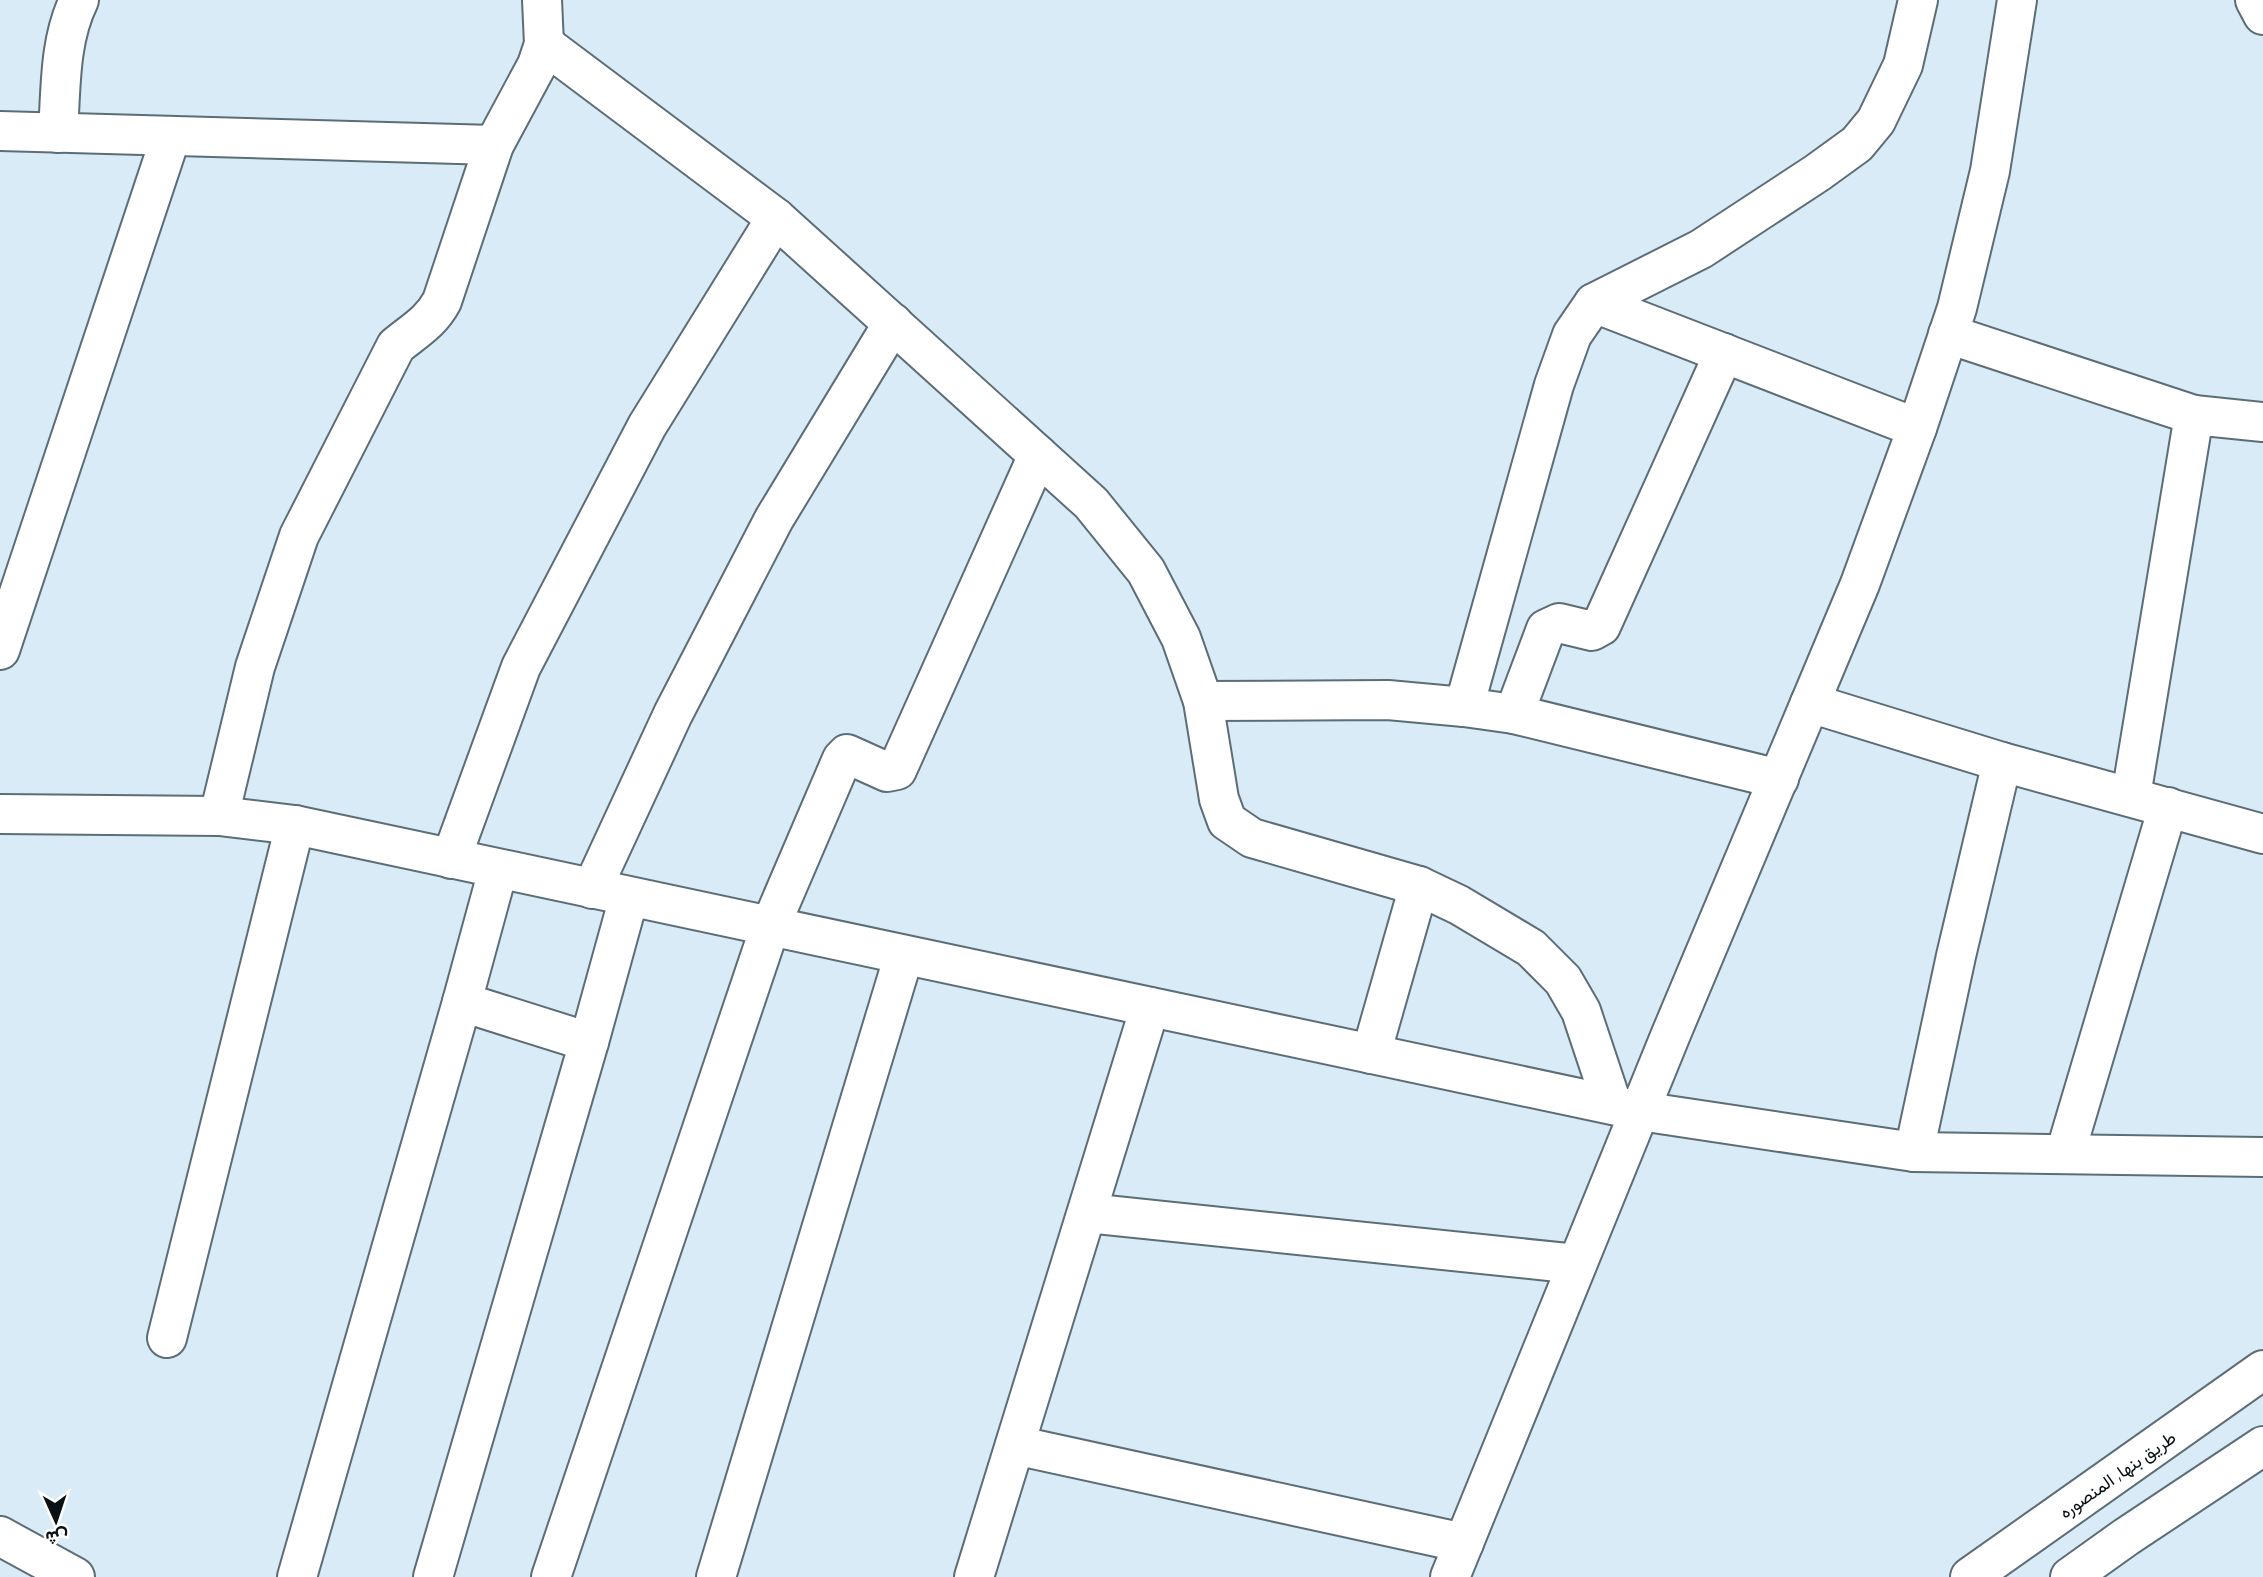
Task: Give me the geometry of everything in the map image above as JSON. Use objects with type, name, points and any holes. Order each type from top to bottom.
[{"type":"main road","points":[[58,132],[65,40],[69,21],[79,0]]},
{"type":"main road","points":[[219,816],[256,667],[299,536],[396,346],[423,327],[436,314],[442,301],[494,145],[537,65],[544,44],[542,0]]},
{"type":"main road","points":[[1464,706],[1554,385],[1572,335],[1594,303],[1701,249],[1857,144],[1875,121],[1903,65],[1918,0]]},
{"type":"main road","points":[[1015,1445],[1457,1560],[1577,1264],[1626,1107],[1779,779],[1860,584],[1917,428],[1957,308],[1990,171],[2017,0]]},
{"type":"main road","points":[[2255,0],[2263,15]]},
{"type":"main road","points":[[544,44],[776,218],[1091,503],[1146,571],[1181,638],[1203,701],[1219,799],[1227,821],[1252,838],[1419,886],[1459,905],[1531,948],[1563,980],[1581,1011],[1626,1107]]},
{"type":"main road","points":[[0,131],[494,145]]},
{"type":"main road","points":[[0,650],[172,136]]},
{"type":"main road","points":[[451,859],[521,667],[647,426],[776,218]]},
{"type":"main road","points":[[1594,303],[1917,428]]},
{"type":"main road","points":[[433,1577],[589,1042],[610,893],[673,714],[774,519],[893,323]]},
{"type":"main road","points":[[1948,334],[2194,415],[2263,422]]},
{"type":"main road","points":[[1514,714],[1546,629],[1559,623],[1592,631],[1601,626],[1724,353]]},
{"type":"main road","points":[[2131,796],[2194,415]]},
{"type":"main road","points":[[551,1577],[770,927],[842,758],[847,754],[887,772],[897,770],[1038,455]]},
{"type":"main road","points":[[1203,701],[1388,700],[1464,706],[1514,714],[1779,779]]},
{"type":"main road","points":[[1810,703],[2002,762],[2263,834]]},
{"type":"main road","points":[[1914,1152],[1956,956],[2002,762]]},
{"type":"main road","points":[[2065,1154],[2168,807]]},
{"type":"main road","points":[[0,814],[219,816],[295,825],[1626,1107],[1914,1152],[2263,1157]]},
{"type":"main road","points":[[167,1338],[295,825]]},
{"type":"main road","points":[[297,1577],[498,870]]},
{"type":"main road","points":[[1371,1054],[1419,886]]},
{"type":"main road","points":[[716,1577],[904,956]]},
{"type":"main road","points":[[462,1003],[589,1042]]},
{"type":"main road","points":[[974,1577],[1150,1007]]},
{"type":"main road","points":[[1087,1213],[1577,1264]]},
{"type":"main road","name":"طريق بنها, المنصوره","points":[[1970,1577],[2263,1370]]},
{"type":"main road","points":[[2070,1577],[2126,1536],[2263,1446]]},
{"type":"main road","points":[[0,1536],[75,1577]]},
{"type":"main road","points":[[2095,1577],[2126,1536]]}]
